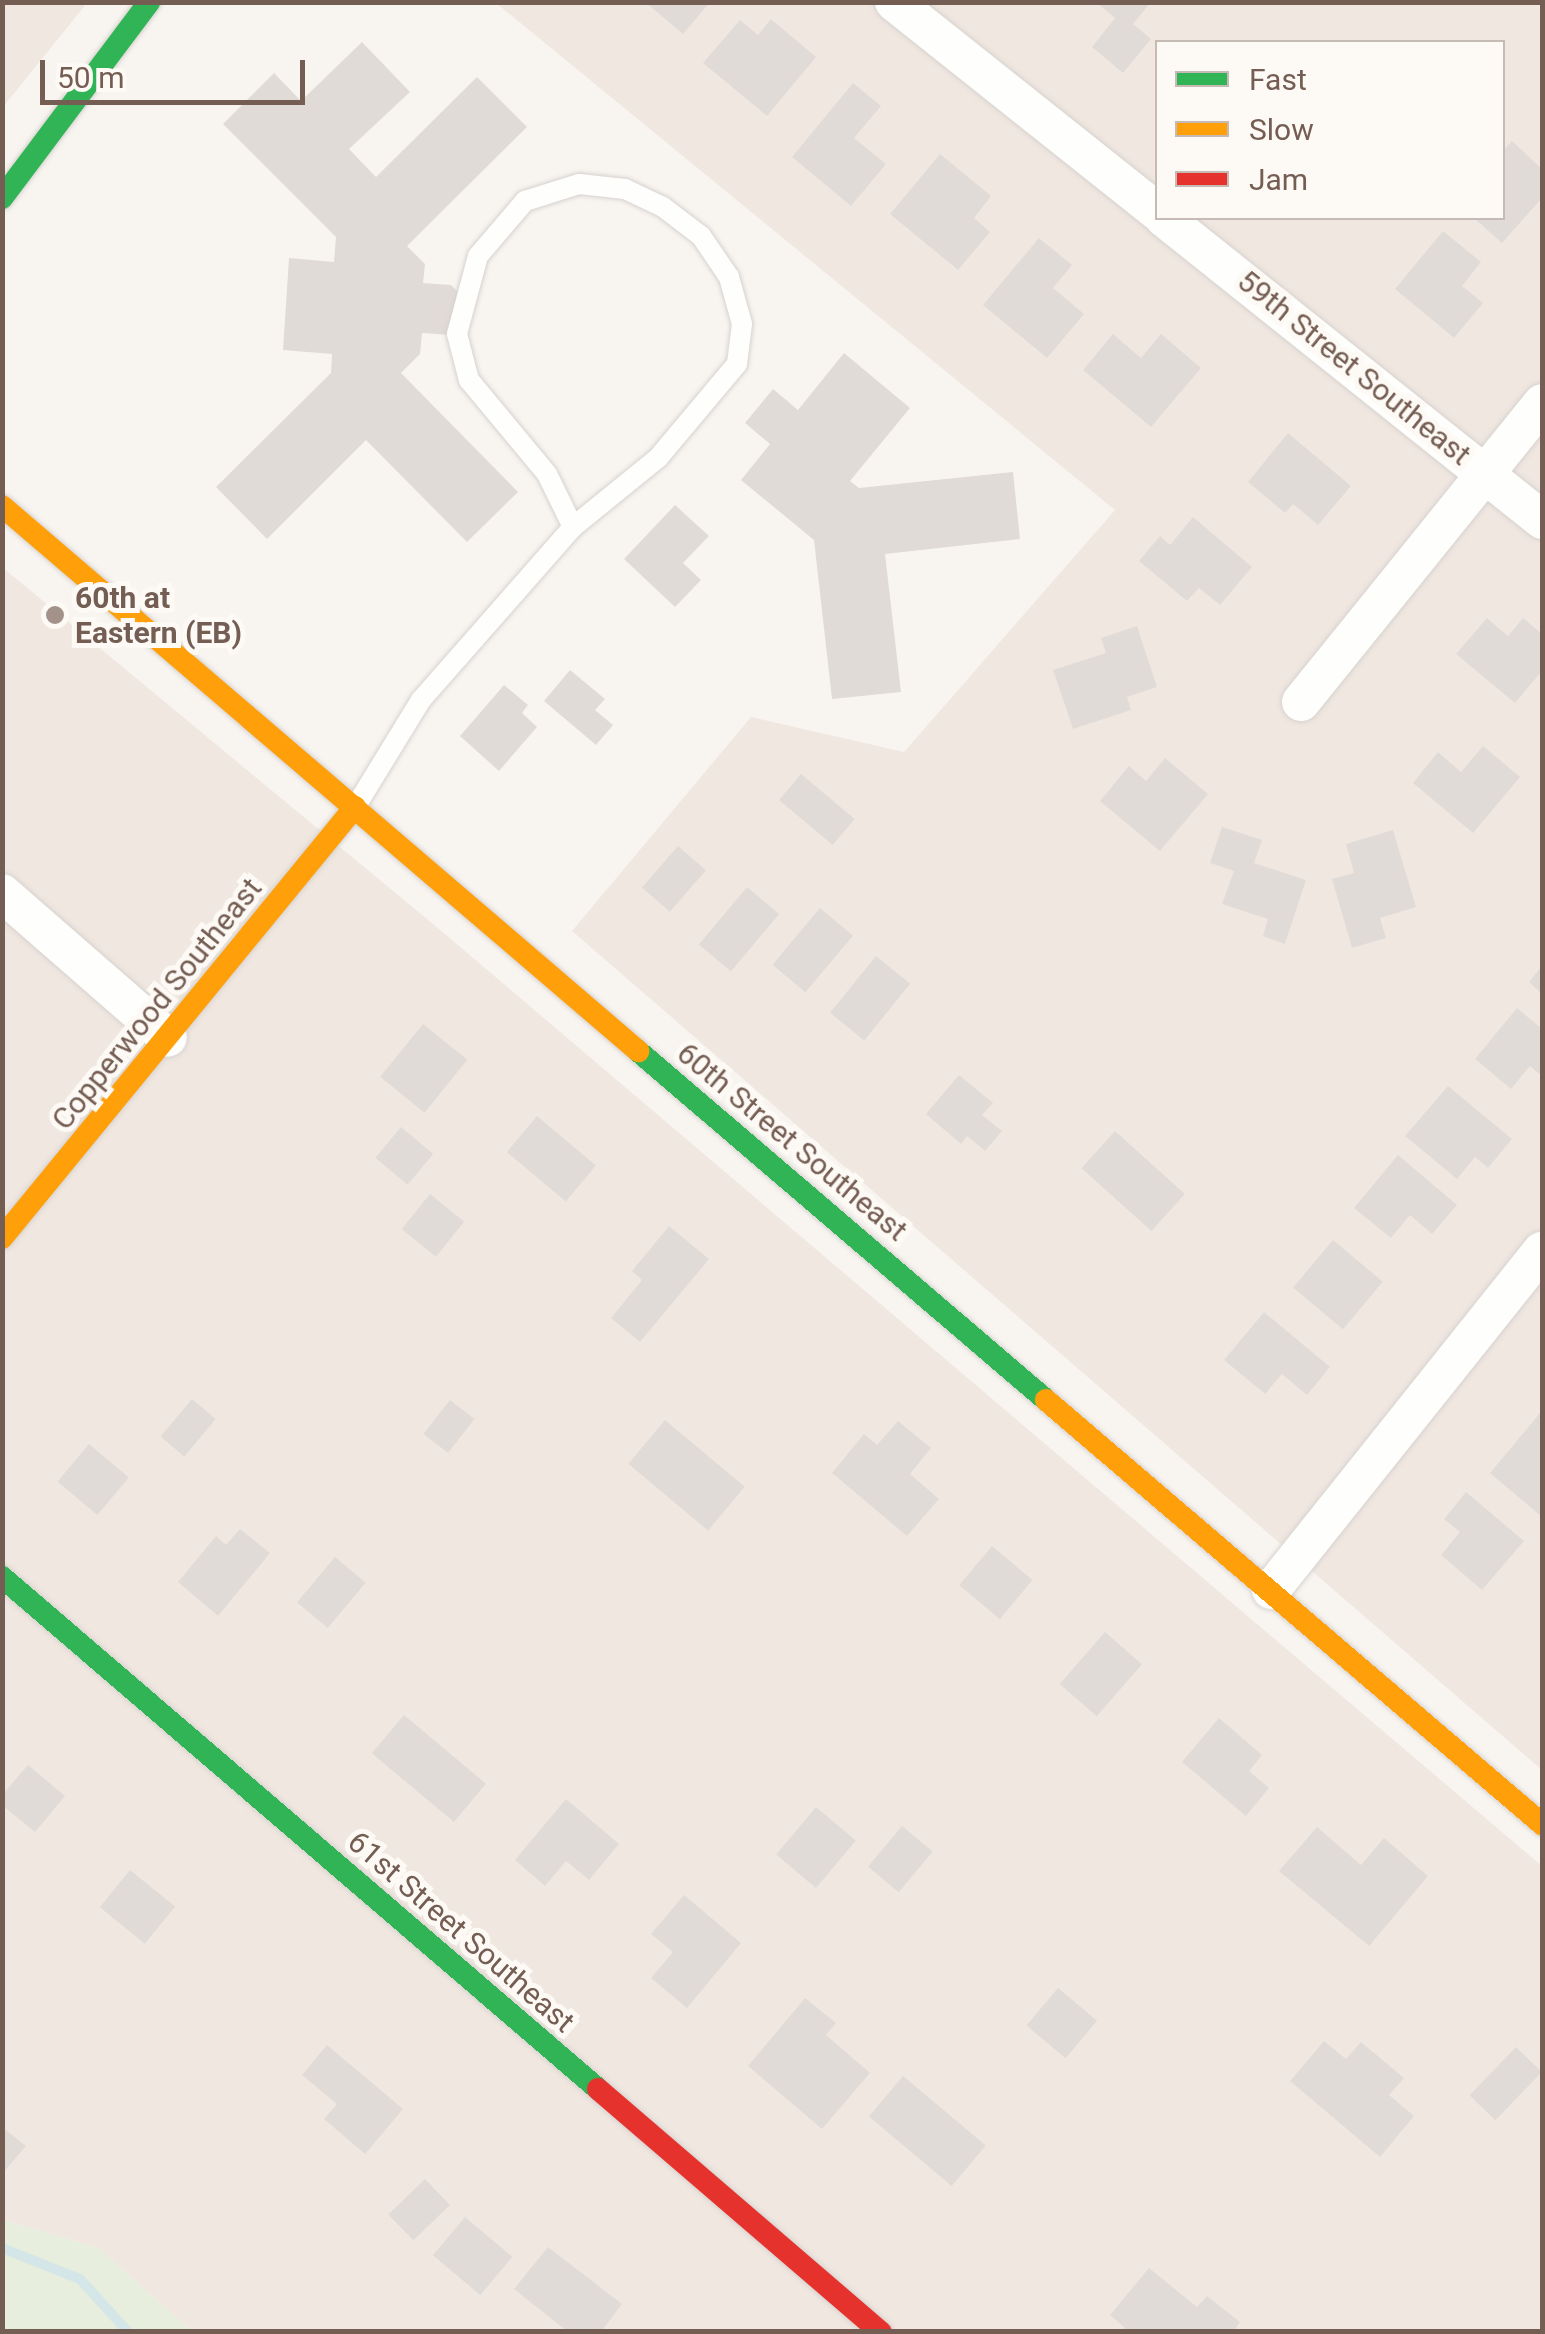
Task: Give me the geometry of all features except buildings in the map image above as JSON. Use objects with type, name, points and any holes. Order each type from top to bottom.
[{"type":"main road","points":[[2,198],[149,2]]},
{"type":"main road","name":"60th Street Southeast","points":[[2,506],[1542,1824]]},
{"type":"main road","name":"Copperwood Southeast","points":[[6,1227],[168,1038],[355,807]]},
{"type":"main road","name":"61st Street Southeast","points":[[2,1577],[881,2332]]},
{"type":"street","points":[[894,2],[1155,210]]},
{"type":"street","name":"59th Street Southeast","points":[[1167,220],[1542,520]]},
{"type":"street","points":[[1301,702],[1542,402]]},
{"type":"street","points":[[2,893],[168,1038]]},
{"type":"street","points":[[1271,1590],[1542,1251]]},
{"type":"lane","points":[[355,807],[421,700],[573,527],[658,458],[737,364],[742,324],[729,276],[701,236],[663,207],[625,189],[579,184],[525,200],[478,256],[457,334],[469,380],[547,474],[573,527]]},
{"type":"shaded area","points":[[2,3],[87,3],[3,107]]},
{"type":"shaded area","points":[[496,3],[1542,3],[1542,1770],[572,931],[751,717],[904,752],[1115,510]]},
{"type":"shaded area","points":[[2,567],[439,929],[1542,1866],[1542,2331],[192,2331],[98,2248],[3,2220]]},
{"type":"green space","points":[[3,2220],[98,2248],[192,2331],[3,2331]]},
{"type":"waterway","points":[[2,2248],[80,2279],[128,2332]]},
{"type":"traffic: fast","points":[[2,198],[149,2]]},
{"type":"traffic: fast","points":[[638,1051],[1046,1400]]},
{"type":"traffic: fast","points":[[2,1577],[598,2089]]},
{"type":"traffic: slow","points":[[2,506],[638,1051]]},
{"type":"traffic: slow","points":[[2,1238],[355,807]]},
{"type":"traffic: slow","points":[[1046,1400],[1542,1824]]},
{"type":"traffic: jam","points":[[598,2089],[881,2332]]},
{"type":"place","name":"60th at Eastern (EB)","points":[[55,615]]}]
